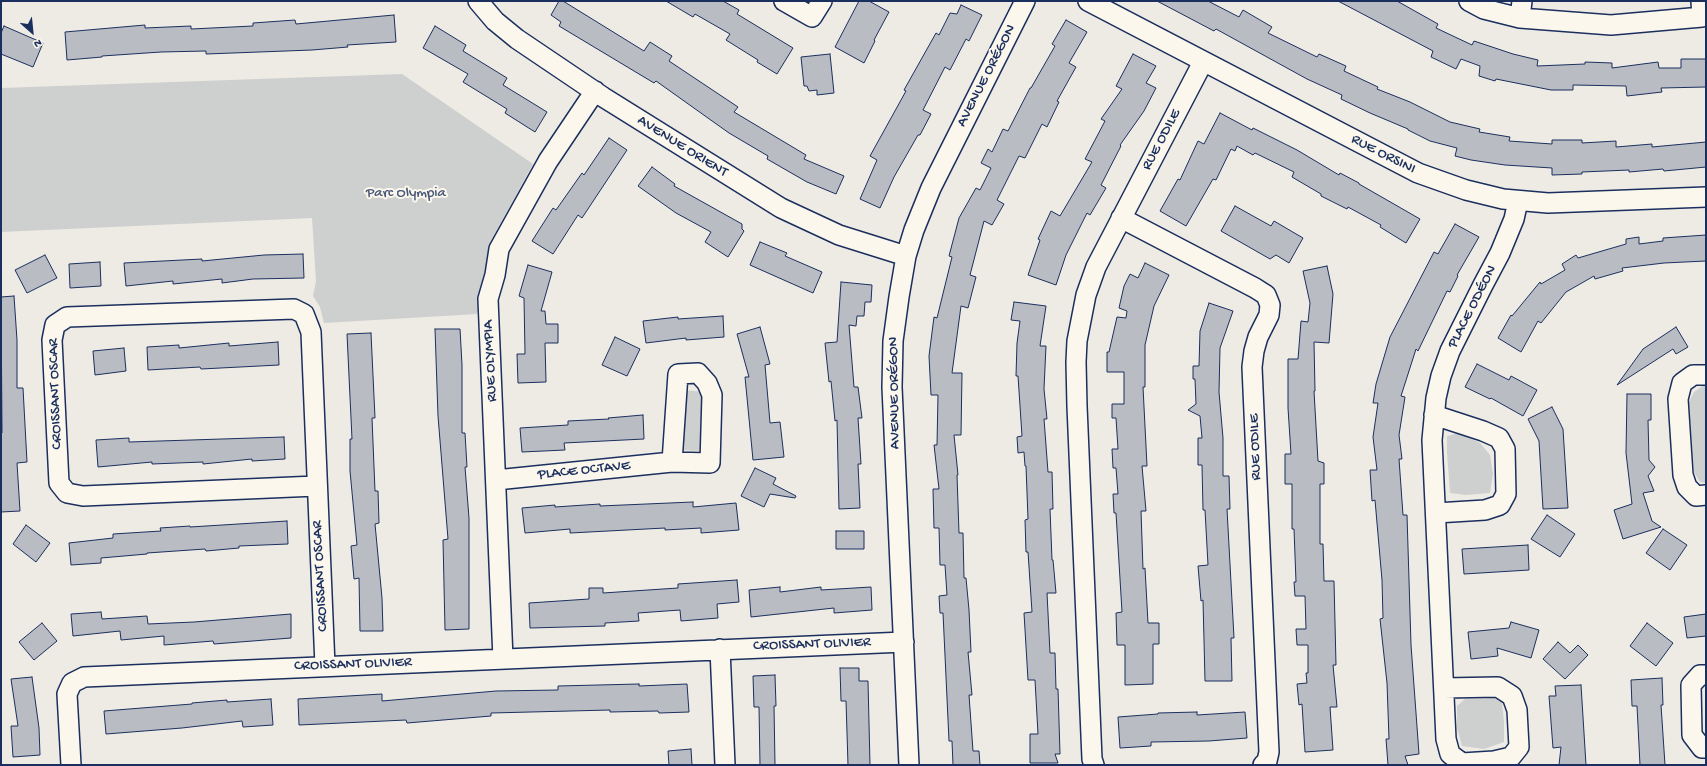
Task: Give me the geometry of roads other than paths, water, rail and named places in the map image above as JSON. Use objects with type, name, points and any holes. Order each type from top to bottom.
[{"type":"street","name":"AVENUE ORIENT","points":[[478,1],[495,20],[517,39],[740,184],[797,217],[839,235],[906,256]]},
{"type":"street","points":[[784,1],[812,17],[822,1]]},
{"type":"street","name":"AVENUE ORÉGON","points":[[909,765],[892,362],[896,311],[906,256],[914,230],[931,188],[1025,1]]},
{"type":"street","name":"RUE ORSINI","points":[[1088,1],[1418,173],[1466,190],[1518,201],[1548,203],[1706,197]]},
{"type":"street","points":[[1469,1],[1484,9],[1521,9],[1611,25],[1702,17],[1701,1]]},
{"type":"street","name":"RUE ODILE","points":[[1094,765],[1092,759],[1076,362],[1077,341],[1086,295],[1096,268],[1203,62]]},
{"type":"street","name":"RUE OLYMPIA","points":[[503,659],[488,299],[495,275],[499,249],[548,161],[595,91]]},
{"type":"street","name":"PLACE ODÉON","points":[[1444,688],[1498,687],[1512,696],[1517,710],[1519,747],[1511,757],[1494,761],[1462,763],[1450,754],[1446,740],[1432,440],[1436,398],[1441,376],[1450,352],[1500,253],[1514,218],[1518,201]]},
{"type":"street","name":"RUE ODILE","points":[[1121,218],[1255,288],[1266,295],[1270,305],[1269,315],[1258,337],[1252,367],[1269,752],[1267,762],[1263,765]]},
{"type":"street","name":"CROISSANT OSCAR","points":[[316,486],[83,496],[67,493],[59,483],[52,340],[55,325],[67,317],[294,309],[304,314],[311,332],[316,486],[325,666]]},
{"type":"street","name":"PLACE OCTAVE","points":[[496,480],[672,462],[710,463],[712,395],[707,383],[698,373],[678,374],[672,462]]},
{"type":"street","points":[[1706,375],[1693,375],[1682,383],[1678,399],[1683,475],[1687,487],[1696,496],[1706,495]]},
{"type":"street","points":[[1434,415],[1483,431],[1499,438],[1505,449],[1506,494],[1500,505],[1485,510],[1436,513]]},
{"type":"street","name":"CROISSANT OLIVIER","points":[[71,765],[67,694],[72,683],[84,676],[904,642]]},
{"type":"street","points":[[720,649],[725,765]]},
{"type":"street","points":[[1706,675],[1700,675],[1691,685],[1692,735],[1702,748],[1706,748]]},
{"type":"park label","name":"Parc Olympia","points":[[406,194]]}]
